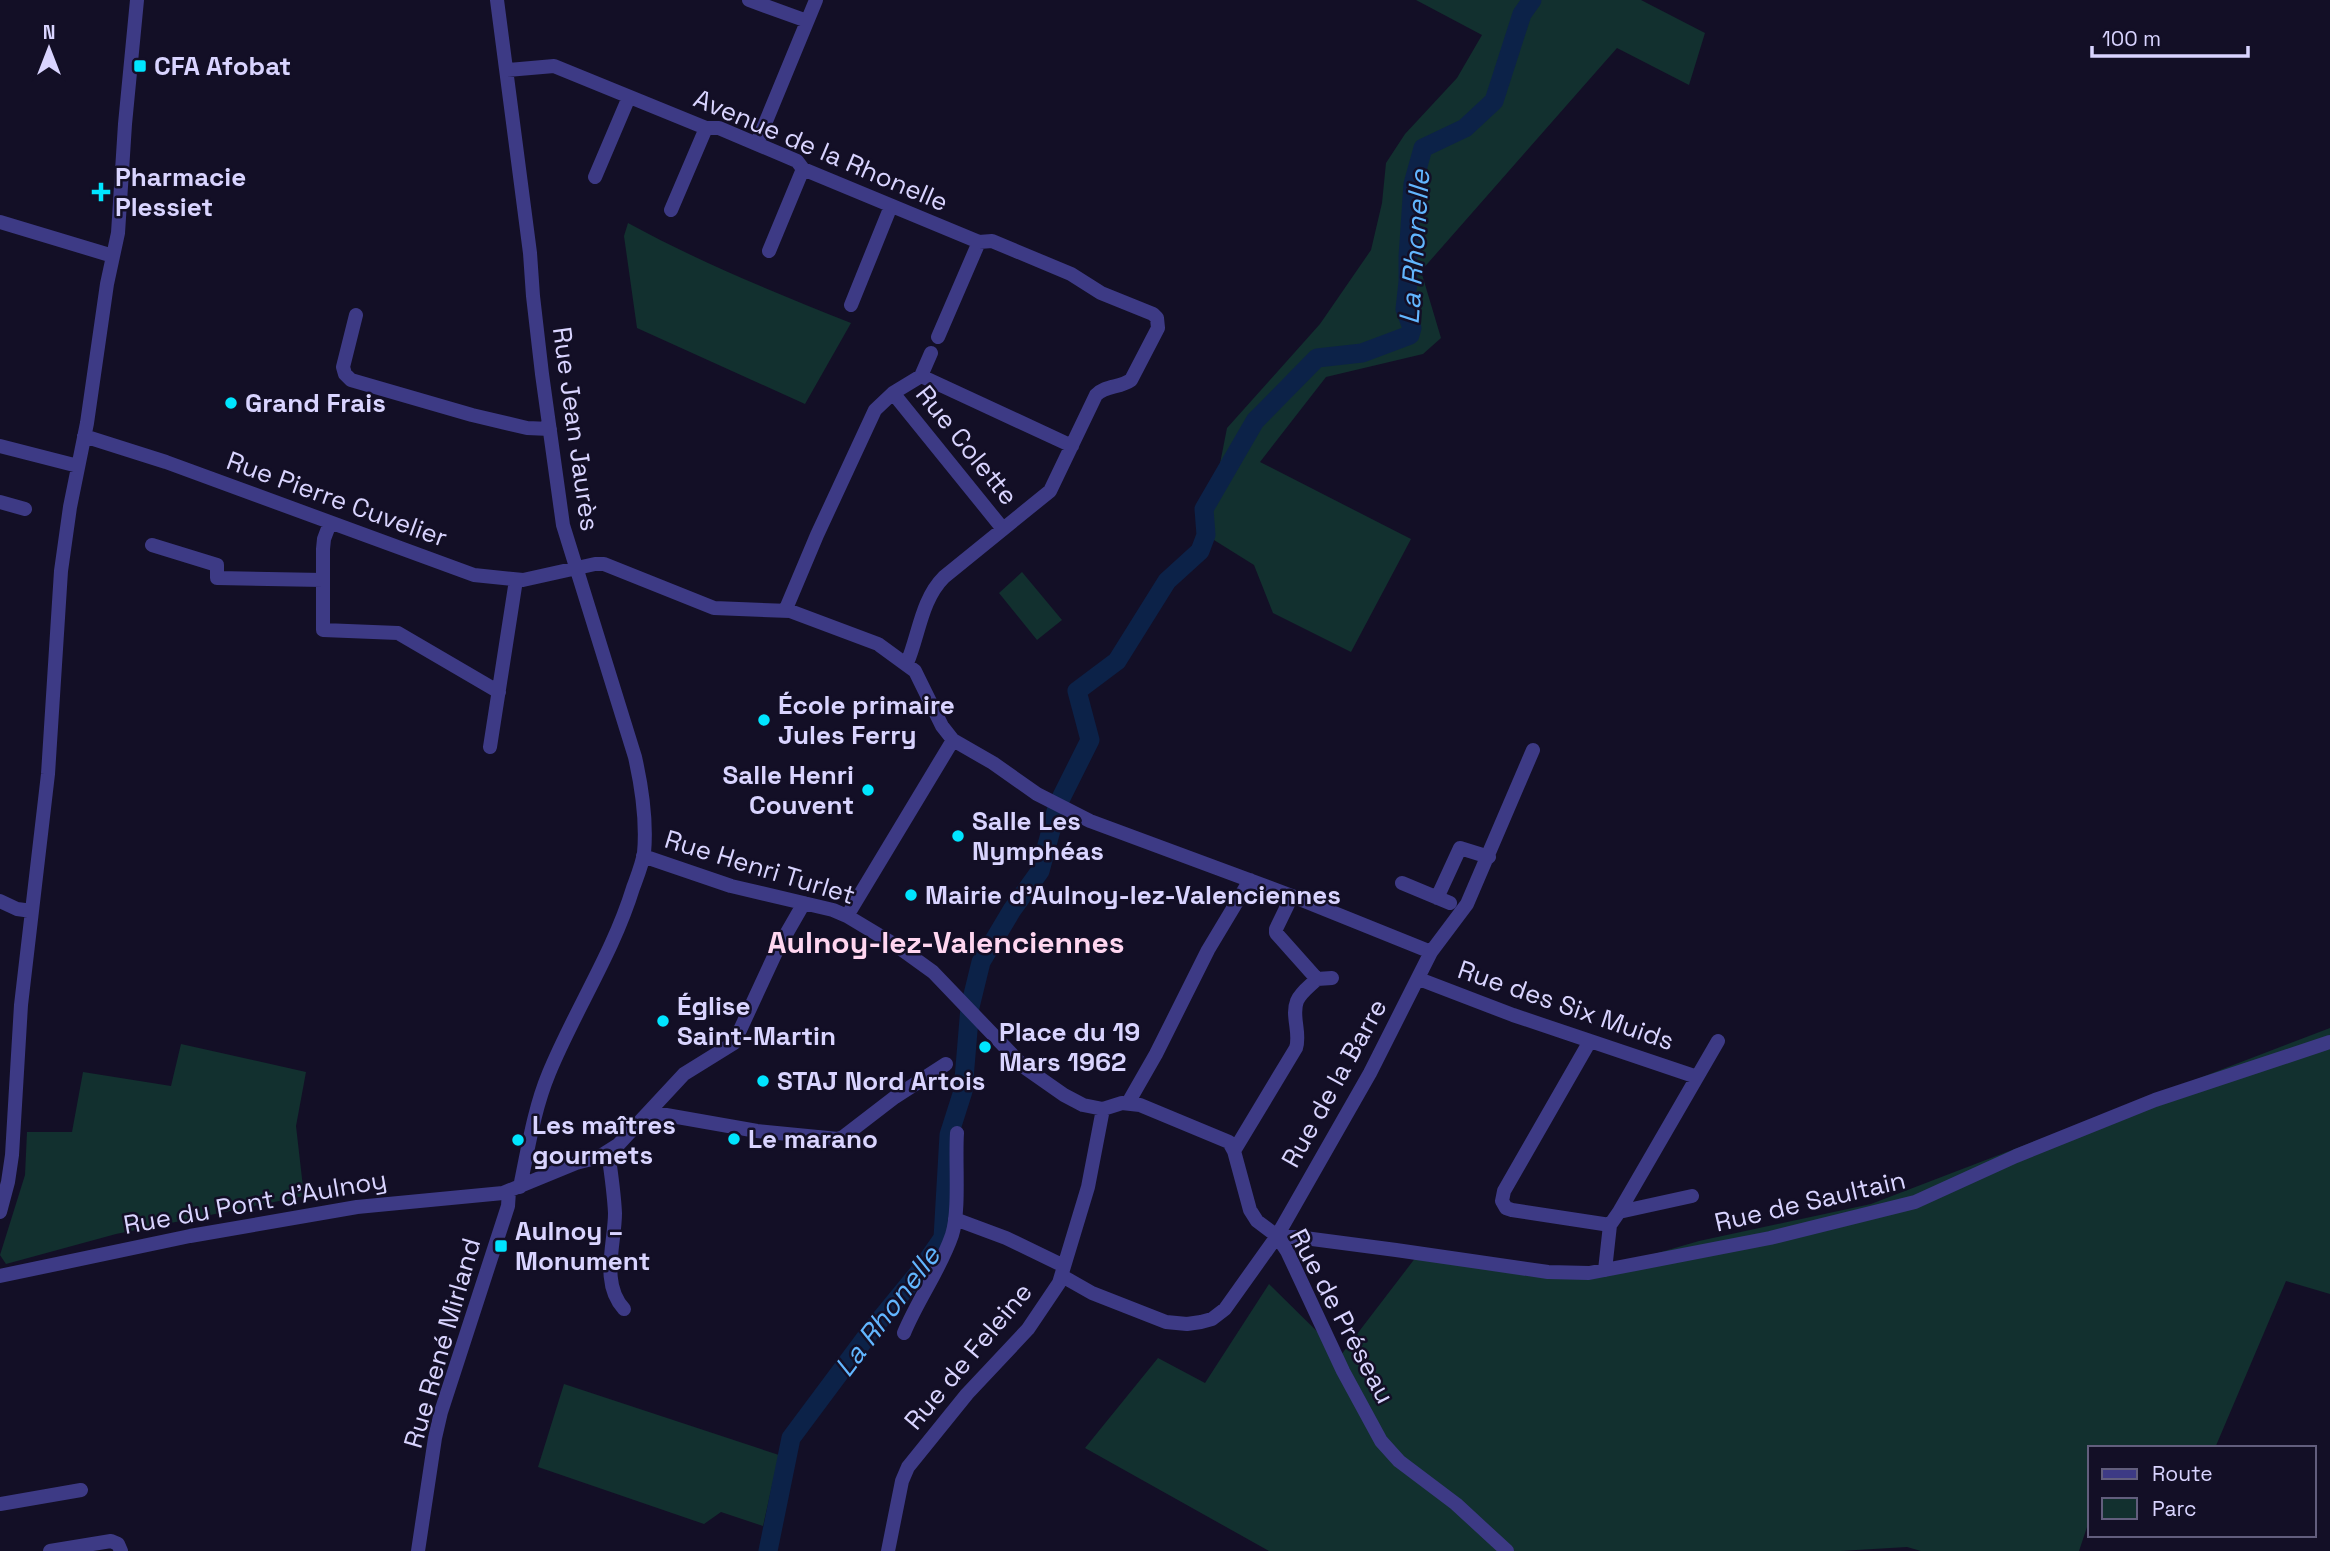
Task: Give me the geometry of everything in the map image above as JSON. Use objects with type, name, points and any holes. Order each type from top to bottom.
[{"type":"street","points":[[0,1212],[12,1155],[21,1005],[48,774],[61,571],[121,213],[125,124],[137,0]]},
{"type":"street","name":"Rue Jean Jaurès","points":[[498,0],[563,525],[637,766],[643,801],[643,856]]},
{"type":"street","points":[[749,0],[807,21]]},
{"type":"street","points":[[757,143],[816,0]]},
{"type":"street","name":"Avenue de la Rhonelle","points":[[507,70],[554,66],[706,128],[719,128],[797,160],[803,169],[891,206],[979,242],[992,241],[1037,259],[1076,276],[1096,290],[1153,314],[1157,318],[1158,328],[1131,380],[1101,391],[1096,396],[1072,446]]},
{"type":"street","points":[[595,177],[629,97]]},
{"type":"street","points":[[671,210],[706,128]]},
{"type":"street","points":[[769,251],[803,169]]},
{"type":"street","points":[[851,305],[891,206]]},
{"type":"street","points":[[0,222],[113,256]]},
{"type":"street","points":[[938,337],[979,242]]},
{"type":"street","points":[[356,315],[343,367],[351,380],[472,415],[527,428],[550,429]]},
{"type":"street","points":[[785,611],[873,414],[893,393],[921,376],[931,353]]},
{"type":"street","points":[[921,376],[1072,446],[1050,491],[944,577],[936,586],[920,621],[907,663],[918,675],[942,726],[953,740],[993,762],[1030,789],[1097,824],[1292,896],[1431,952]]},
{"type":"street","name":"Rue Colette","points":[[893,393],[1003,529]]},
{"type":"street","name":"Rue Pierre Cuvelier","points":[[84,436],[166,462],[465,573],[516,580],[536,579],[576,568],[604,564],[719,609],[797,613],[878,644],[907,663]]},
{"type":"street","points":[[0,446],[78,466]]},
{"type":"street","points":[[0,502],[25,509]]},
{"type":"street","points":[[330,523],[324,539],[323,630],[398,633],[499,692]]},
{"type":"street","points":[[152,545],[217,565],[217,578],[323,580]]},
{"type":"street","points":[[490,747],[516,580]]},
{"type":"street","points":[[847,916],[953,740]]},
{"type":"street","name":"Rue de la Barre","points":[[955,1219],[1006,1238],[1063,1271],[1092,1293],[1166,1322],[1201,1322],[1212,1319],[1226,1309],[1277,1236],[1370,1073],[1431,952],[1464,910],[1533,750]]},
{"type":"street","points":[[1402,883],[1444,901],[1460,848],[1489,857]]},
{"type":"street","name":"Rue Henri Turlet","points":[[643,856],[731,886],[847,916],[933,972],[1024,1067],[1038,1078],[1077,1102],[1103,1109]]},
{"type":"street","name":"Rue René Mirland","points":[[418,1551],[441,1412],[548,1076],[626,910],[643,856]]},
{"type":"street","points":[[1128,1103],[1152,1062],[1208,950],[1250,880]]},
{"type":"street","points":[[1292,896],[1276,933],[1317,979]]},
{"type":"street","points":[[0,901],[17,909],[32,911]]},
{"type":"street","points":[[624,1309],[618,1302],[610,1276],[615,1212],[608,1152],[684,1074],[734,1043],[777,950],[804,903]]},
{"type":"street","points":[[1103,1109],[1128,1103],[1146,1107],[1226,1140],[1234,1151],[1296,1048],[1299,1034],[1295,1009],[1300,996],[1317,979],[1332,978]]},
{"type":"street","name":"Rue des Six Muids","points":[[1419,979],[1513,1015],[1697,1077]]},
{"type":"street","points":[[1590,1041],[1504,1191],[1503,1205],[1512,1210],[1610,1225]]},
{"type":"street","points":[[1605,1270],[1610,1225],[1717,1041]]},
{"type":"street","name":"Rue de Saultain","points":[[1277,1236],[1548,1272],[1583,1274],[1605,1270],[1770,1238],[1915,1202],[2016,1156],[2155,1100],[2330,1042]]},
{"type":"street","points":[[649,1112],[764,1132],[841,1138],[894,1097],[946,1064]]},
{"type":"street","name":"Rue de Feleine","points":[[888,1551],[902,1481],[908,1467],[967,1394],[1028,1329],[1053,1294],[1063,1271],[1088,1187],[1103,1109]]},
{"type":"street","points":[[904,1333],[951,1236],[955,1219],[957,1133]]},
{"type":"street","name":"Rue de Préseau","points":[[1234,1151],[1250,1210],[1257,1221],[1277,1236],[1290,1258],[1343,1371],[1381,1441],[1399,1461],[1456,1504],[1507,1551]]},
{"type":"street","name":"Rue du Pont d'Aulnoy","points":[[0,1276],[183,1238],[357,1207],[514,1189],[608,1152]]},
{"type":"street","points":[[1619,1212],[1692,1196]]},
{"type":"street","points":[[0,1504],[81,1490]]},
{"type":"street","points":[[50,1551],[111,1541],[118,1544],[121,1551]]},
{"type":"green space","points":[[1416,0],[1641,0],[1705,33],[1689,85],[1617,48],[1421,271],[1441,338],[1423,354],[1326,377],[1260,462],[1411,539],[1351,652],[1273,613],[1254,565],[1206,535],[1227,428],[1320,324],[1371,250],[1382,203],[1386,163],[1405,134],[1457,78],[1482,35]]},
{"type":"green space","points":[[628,223],[710,264],[851,323],[805,404],[637,328],[624,236]]},
{"type":"green space","points":[[1022,572],[1062,620],[1037,640],[999,593]]},
{"type":"green space","points":[[2330,1028],[2330,1294],[2286,1281],[2216,1446],[2088,1446],[2088,1524],[2079,1551],[1921,1551],[1907,1547],[1840,1551],[1269,1551],[1085,1448],[1158,1358],[1205,1383],[1269,1284],[1341,1355],[1416,1257],[1568,1279],[1699,1241],[1871,1204]]},
{"type":"green space","points":[[181,1044],[306,1072],[296,1126],[304,1196],[116,1234],[6,1264],[0,1255],[25,1175],[27,1132],[72,1132],[83,1072],[171,1086]]},
{"type":"green space","points":[[564,1384],[779,1455],[763,1526],[721,1512],[704,1524],[538,1467]]},
{"type":"waterway","name":"La Rhonelle","points":[[768,1551],[791,1438],[943,1238],[949,1135],[963,1091],[970,1007],[981,962],[1012,910],[1040,871],[1058,804],[1090,740],[1077,691],[1117,661],[1167,581],[1200,551],[1206,535],[1204,509],[1255,421],[1317,358],[1362,353],[1410,335],[1412,328],[1405,309],[1413,184],[1423,148],[1465,128],[1494,101],[1522,14],[1532,0]]},
{"type":"place","name":"CFA Afobat","points":[[140,66]]},
{"type":"place","name":"Pharmacie Plessiet","points":[[101,192]]},
{"type":"place","name":"Grand Frais","points":[[231,403]]},
{"type":"place","name":"École primaire Jules Ferry","points":[[764,720]]},
{"type":"place","name":"Salle Henri Couvent","points":[[868,790]]},
{"type":"place","name":"Salle Les Nymphéas","points":[[958,836]]},
{"type":"place","name":"Mairie d'Aulnoy-lez-Valenciennes","points":[[911,895]]},
{"type":"place","name":"Église Saint-Martin","points":[[663,1021]]},
{"type":"place","name":"Place du 19 Mars 1962","points":[[985,1047]]},
{"type":"place","name":"STAJ Nord Artois","points":[[763,1081]]},
{"type":"place","name":"Le marano","points":[[734,1139]]},
{"type":"place","name":"Les maîtres gourmets","points":[[518,1140]]},
{"type":"place","name":"Aulnoy – Monument","points":[[501,1246]]},
{"type":"district","name":"Aulnoy-lez-Valenciennes","points":[[946,942]]}]
